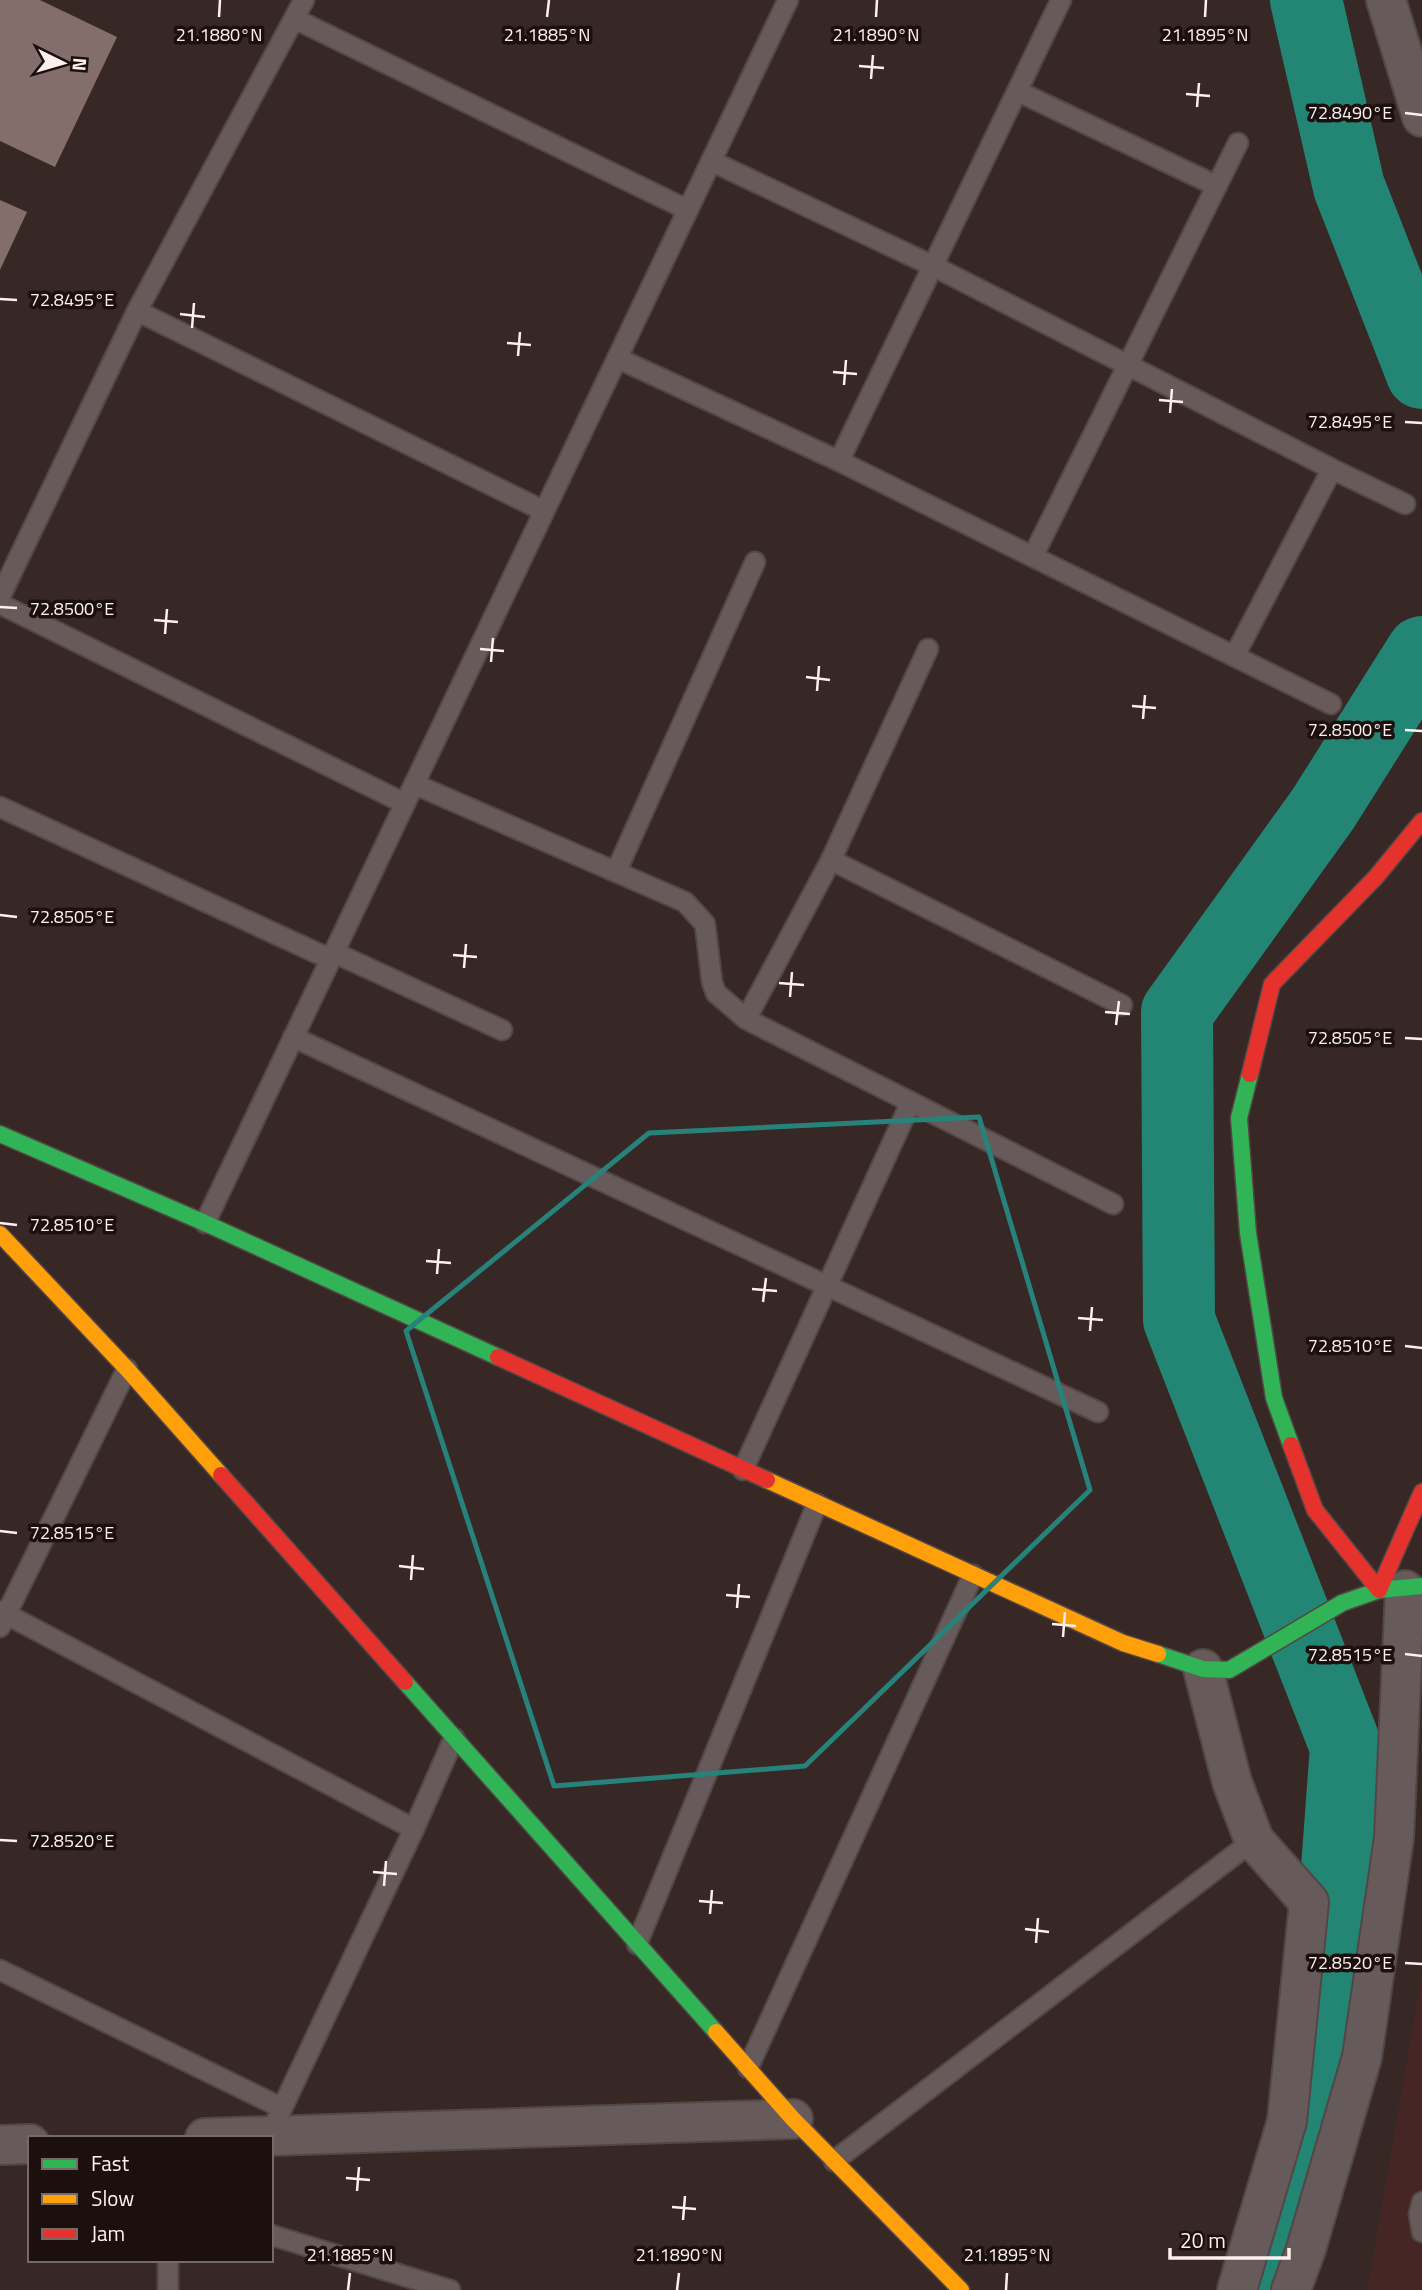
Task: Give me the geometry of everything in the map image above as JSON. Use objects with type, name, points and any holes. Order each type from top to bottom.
[{"type":"street","points":[[1386,0],[1422,117]]},
{"type":"street","points":[[1403,1588],[1315,1510],[1274,1398],[1248,1233],[1239,1118],[1272,984],[1376,877],[1420,827]]},
{"type":"street","points":[[0,1134],[205,1223],[1123,1643],[1216,1669],[1342,1603],[1403,1588]]},
{"type":"street","points":[[0,1234],[127,1369],[793,2119],[961,2290]]},
{"type":"street","points":[[1291,2290],[1306,2249],[1362,2057],[1394,1838],[1403,1588],[1422,1492]]},
{"type":"street","points":[[1216,1669],[1232,1782],[1254,1840],[1309,1902],[1287,2121],[1237,2290]]},
{"type":"street","points":[[214,2136],[275,2122],[793,2119]]},
{"type":"street","points":[[0,2145],[28,2144]]},
{"type":"lane","points":[[0,597],[137,311],[304,0]]},
{"type":"lane","points":[[205,1223],[788,0]]},
{"type":"lane","points":[[839,461],[1061,0]]},
{"type":"lane","points":[[295,19],[688,210]]},
{"type":"lane","points":[[1017,91],[1217,186]]},
{"type":"lane","points":[[1033,556],[1238,143]]},
{"type":"lane","points":[[711,160],[933,266],[1332,470],[1405,503]]},
{"type":"lane","points":[[137,311],[544,511]]},
{"type":"lane","points":[[617,358],[839,461],[1331,704]]},
{"type":"lane","points":[[1236,655],[1332,470]]},
{"type":"lane","points":[[616,872],[755,562]]},
{"type":"lane","points":[[0,604],[404,803]]},
{"type":"lane","points":[[746,1019],[831,860],[929,649]]},
{"type":"lane","points":[[414,784],[685,902],[705,924],[712,982],[716,993],[746,1019],[1113,1203]]},
{"type":"lane","points":[[0,807],[502,1030]]},
{"type":"lane","points":[[831,860],[1122,1005]]},
{"type":"lane","points":[[293,1038],[1098,1412]]},
{"type":"lane","points":[[743,1470],[911,1102]]},
{"type":"lane","points":[[127,1369],[2,1618],[414,1829]]},
{"type":"lane","points":[[637,1944],[817,1504]]},
{"type":"lane","points":[[748,2068],[973,1575]]},
{"type":"lane","points":[[0,1970],[275,2122],[414,1829],[454,1738]]},
{"type":"lane","points":[[834,2161],[1254,1840]]},
{"type":"lane","points":[[0,2151],[28,2159]]},
{"type":"lane","points":[[1422,2202],[1419,2214],[1422,2232]]},
{"type":"lane","points":[[273,2236],[450,2290]]},
{"type":"lane","points":[[168,2262],[168,2290]]},
{"type":"highlighted area","points":[[979,1117],[1090,1490],[805,1766],[554,1786],[406,1331],[649,1133]]},
{"type":"shaded area","points":[[1422,1975],[1422,2290],[1367,2290]]},
{"type":"building","points":[[0,0],[40,0],[117,37],[55,167],[0,141]]},
{"type":"building","points":[[0,200],[27,212],[0,270]]},
{"type":"waterway","points":[[1306,0],[1349,187],[1422,373]]},
{"type":"waterway","points":[[1260,2290],[1318,2123],[1346,1747],[1179,1320],[1177,1012],[1323,809],[1422,652]]},
{"type":"traffic: fast","points":[[1250,1074],[1239,1118],[1248,1233],[1274,1398],[1291,1445]]},
{"type":"traffic: fast","points":[[0,1134],[205,1223],[498,1357]]},
{"type":"traffic: fast","points":[[1158,1654],[1203,1669],[1229,1670],[1342,1603],[1379,1590],[1422,1586]]},
{"type":"traffic: fast","points":[[405,1682],[716,2032]]},
{"type":"traffic: slow","points":[[0,1234],[127,1369],[221,1475]]},
{"type":"traffic: slow","points":[[767,1480],[1123,1643],[1158,1654]]},
{"type":"traffic: slow","points":[[716,2032],[793,2119],[961,2290]]},
{"type":"traffic: jam","points":[[1250,1074],[1272,984],[1376,877],[1422,821]]},
{"type":"traffic: jam","points":[[498,1357],[767,1480]]},
{"type":"traffic: jam","points":[[1291,1445],[1315,1510],[1379,1590],[1422,1492]]},
{"type":"traffic: jam","points":[[221,1475],[405,1682]]}]
